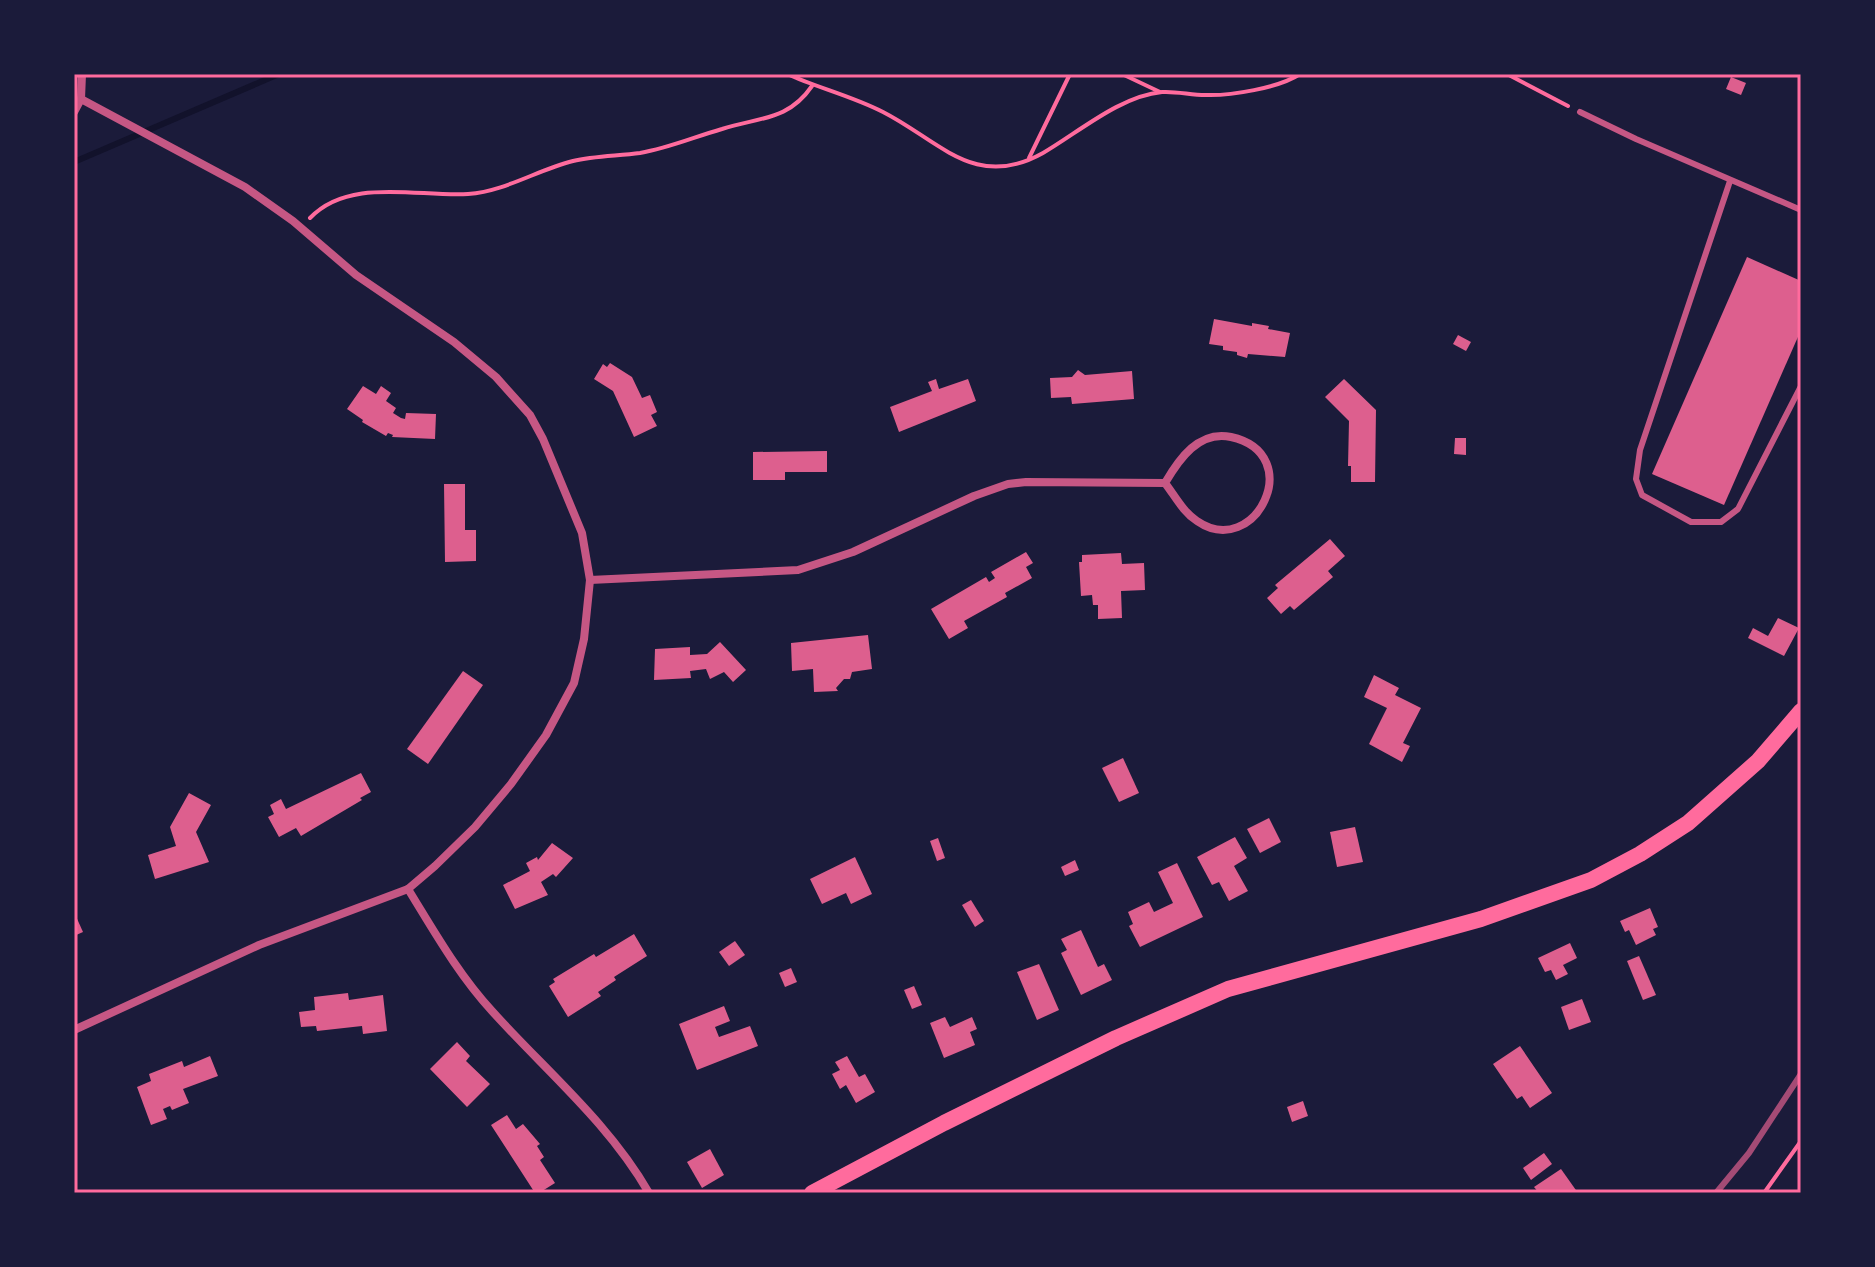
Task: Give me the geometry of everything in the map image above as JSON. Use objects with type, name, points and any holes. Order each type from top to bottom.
[{"type":"main road","points":[[812,1193],[944,1123],[1116,1038],[1228,989],[1481,919],[1591,880],[1640,854],[1688,823],[1758,761],[1801,711]]},
{"type":"street","points":[[74,112],[81,99],[82,74]]},
{"type":"street","points":[[74,1030],[259,945],[408,889],[475,827],[546,735],[574,683],[584,639],[590,580],[585,543],[574,509],[543,439],[530,415],[477,359],[356,275],[300,227],[220,172],[81,99]]},
{"type":"street","points":[[1219,435],[1245,441],[1262,454],[1267,461],[1270,484],[1256,514],[1237,528],[1225,530],[1200,524],[1165,483],[1175,466],[1193,447],[1210,436],[1219,435]]},
{"type":"street","points":[[590,580],[798,570],[853,552],[974,496],[1008,484],[1055,481],[1165,483]]},
{"type":"street","points":[[408,889],[454,965],[491,1010],[594,1116],[649,1193]]},
{"type":"lane","points":[[1580,112],[1801,210]]},
{"type":"lane","points":[[1730,181],[1640,450],[1636,479],[1642,495],[1691,522],[1721,522],[1738,509],[1801,386]]},
{"type":"path","points":[[787,74],[883,112],[966,162],[1003,168],[1029,159],[1112,110],[1161,92]]},
{"type":"path","points":[[1029,159],[1070,74]]},
{"type":"path","points":[[1122,74],[1161,92],[1218,95],[1276,85],[1300,74]]},
{"type":"path","points":[[1507,74],[1580,112]]},
{"type":"path","points":[[300,227],[318,209],[334,199],[357,194],[470,194],[514,184],[574,160],[683,143],[723,128],[789,110],[801,103],[812,86]]},
{"type":"path","points":[[1764,1193],[1801,1141]]},
{"type":"building","points":[[1731,77],[1746,83],[1741,95],[1726,89]]},
{"type":"building","points":[[1747,257],[1801,281],[1801,330],[1724,505],[1652,474]]},
{"type":"building","points":[[1214,319],[1269,326],[1268,329],[1290,333],[1285,357],[1248,354],[1247,358],[1237,355],[1237,352],[1223,350],[1223,346],[1209,344]]},
{"type":"building","points":[[1458,335],[1471,342],[1466,351],[1453,344]]},
{"type":"building","points":[[610,363],[632,377],[642,398],[650,395],[657,412],[651,415],[657,426],[634,437],[613,391],[594,379],[603,364],[607,367]]},
{"type":"building","points":[[1078,370],[1085,375],[1132,371],[1134,399],[1072,404],[1071,397],[1051,398],[1050,378],[1072,377]]},
{"type":"building","points":[[936,379],[939,389],[968,379],[976,401],[899,432],[890,407],[932,391],[928,382]]},
{"type":"building","points":[[1344,379],[1376,410],[1375,482],[1351,482],[1351,466],[1348,466],[1349,421],[1325,397]]},
{"type":"building","points":[[363,386],[376,394],[381,386],[391,393],[386,401],[396,408],[393,413],[401,418],[405,419],[406,413],[436,414],[435,439],[392,437],[388,433],[386,436],[362,422],[347,409]]},
{"type":"building","points":[[1455,438],[1466,438],[1466,455],[1454,454]]},
{"type":"building","points":[[827,451],[827,472],[785,472],[785,480],[753,480],[753,452]]},
{"type":"building","points":[[444,484],[465,484],[465,530],[476,530],[476,561],[445,562]]},
{"type":"building","points":[[1330,539],[1345,556],[1328,571],[1333,577],[1294,610],[1290,606],[1281,614],[1267,598],[1278,588],[1275,585]]},
{"type":"building","points":[[1026,552],[1033,563],[1026,567],[1032,578],[1005,593],[1007,597],[964,621],[968,628],[949,639],[931,609],[986,577],[989,582],[995,578],[991,572]]},
{"type":"building","points":[[1121,553],[1122,564],[1144,563],[1145,590],[1121,591],[1122,618],[1098,619],[1098,605],[1093,605],[1092,595],[1081,596],[1079,562],[1082,562],[1082,555]]},
{"type":"building","points":[[1778,618],[1799,628],[1784,656],[1748,638],[1753,628],[1768,636]]},
{"type":"building","points":[[868,635],[872,669],[852,672],[850,679],[844,679],[836,688],[838,691],[814,692],[813,669],[792,671],[791,643]]},
{"type":"building","points":[[720,642],[746,670],[733,682],[724,672],[710,679],[706,669],[690,671],[691,678],[654,680],[655,649],[690,647],[690,655],[707,654]]},
{"type":"building","points":[[463,671],[483,685],[428,764],[407,749]]},
{"type":"building","points":[[1374,675],[1399,688],[1395,695],[1421,708],[1403,743],[1410,746],[1402,762],[1369,744],[1387,708],[1364,697]]},
{"type":"building","points":[[1123,758],[1139,793],[1119,802],[1102,768]]},
{"type":"building","points":[[361,773],[371,792],[360,798],[362,800],[301,836],[296,828],[279,837],[268,817],[274,814],[270,805],[281,799],[286,809]]},
{"type":"building","points":[[189,793],[211,805],[196,832],[209,862],[155,879],[148,855],[176,846],[170,827]]},
{"type":"building","points":[[1269,818],[1281,842],[1260,853],[1247,829]]},
{"type":"building","points":[[1355,827],[1363,862],[1337,867],[1330,832]]},
{"type":"building","points":[[1235,837],[1247,858],[1234,866],[1248,891],[1229,901],[1219,882],[1212,885],[1197,857]]},
{"type":"building","points":[[938,838],[945,858],[937,861],[930,841]]},
{"type":"building","points":[[552,843],[573,858],[556,877],[553,874],[541,882],[548,895],[515,909],[503,885],[530,871],[526,863],[537,857],[538,860]]},
{"type":"building","points":[[855,857],[872,894],[851,904],[846,893],[822,904],[810,879]]},
{"type":"building","points":[[1075,860],[1079,870],[1065,876],[1061,867]]},
{"type":"building","points":[[1177,863],[1203,917],[1140,947],[1129,926],[1133,924],[1128,912],[1149,902],[1154,912],[1173,903],[1158,872]]},
{"type":"building","points":[[971,900],[984,921],[975,927],[962,905]]},
{"type":"building","points":[[1650,908],[1658,927],[1653,929],[1656,935],[1636,945],[1629,930],[1625,932],[1620,921]]},
{"type":"building","points":[[74,912],[83,932],[74,936]]},
{"type":"building","points":[[1081,930],[1098,967],[1104,964],[1112,980],[1081,995],[1061,953],[1067,950],[1061,939]]},
{"type":"building","points":[[634,934],[647,956],[614,977],[616,980],[598,992],[601,996],[568,1017],[549,986],[555,982],[553,979]]},
{"type":"building","points":[[735,941],[745,955],[729,966],[719,952]]},
{"type":"building","points":[[1570,943],[1577,958],[1563,965],[1568,974],[1556,980],[1551,970],[1545,972],[1538,958]]},
{"type":"building","points":[[1639,956],[1656,995],[1643,1000],[1627,961]]},
{"type":"building","points":[[1039,964],[1059,1010],[1037,1020],[1017,972]]},
{"type":"building","points":[[791,968],[797,982],[785,987],[779,973]]},
{"type":"building","points":[[914,986],[922,1005],[912,1009],[904,990]]},
{"type":"building","points":[[348,993],[349,1000],[383,995],[387,1031],[363,1034],[362,1026],[317,1031],[316,1026],[301,1027],[299,1012],[315,1010],[314,997]]},
{"type":"building","points":[[1582,999],[1591,1022],[1569,1030],[1561,1007]]},
{"type":"building","points":[[724,1006],[730,1021],[715,1027],[719,1037],[750,1026],[758,1046],[697,1070],[679,1024]]},
{"type":"building","points":[[945,1017],[950,1027],[972,1017],[977,1029],[970,1032],[975,1045],[944,1058],[930,1023]]},
{"type":"building","points":[[457,1042],[470,1056],[466,1061],[490,1084],[467,1107],[430,1069]]},
{"type":"building","points":[[1520,1046],[1552,1093],[1530,1108],[1522,1096],[1517,1099],[1493,1064]]},
{"type":"building","points":[[210,1056],[218,1076],[183,1089],[189,1103],[172,1110],[170,1106],[163,1109],[167,1119],[151,1125],[137,1087],[151,1081],[149,1074],[182,1061],[184,1067]]},
{"type":"building","points":[[847,1056],[859,1077],[865,1074],[875,1092],[856,1103],[846,1085],[840,1089],[832,1074],[840,1070],[835,1062]]},
{"type":"building","points":[[1303,1101],[1308,1116],[1292,1122],[1287,1107]]},
{"type":"building","points":[[507,1115],[516,1129],[523,1124],[540,1144],[537,1146],[544,1157],[540,1160],[555,1183],[539,1193],[535,1193],[491,1125]]},
{"type":"building","points":[[710,1149],[724,1175],[702,1188],[687,1162]]},
{"type":"building","points":[[1544,1153],[1552,1164],[1531,1180],[1523,1168]]},
{"type":"building","points":[[1561,1169],[1578,1193],[1539,1193],[1534,1187]]},
{"type":"waterway","points":[[74,162],[279,74]]},
{"type":"railway","points":[[1716,1193],[1749,1153],[1801,1074]]}]
